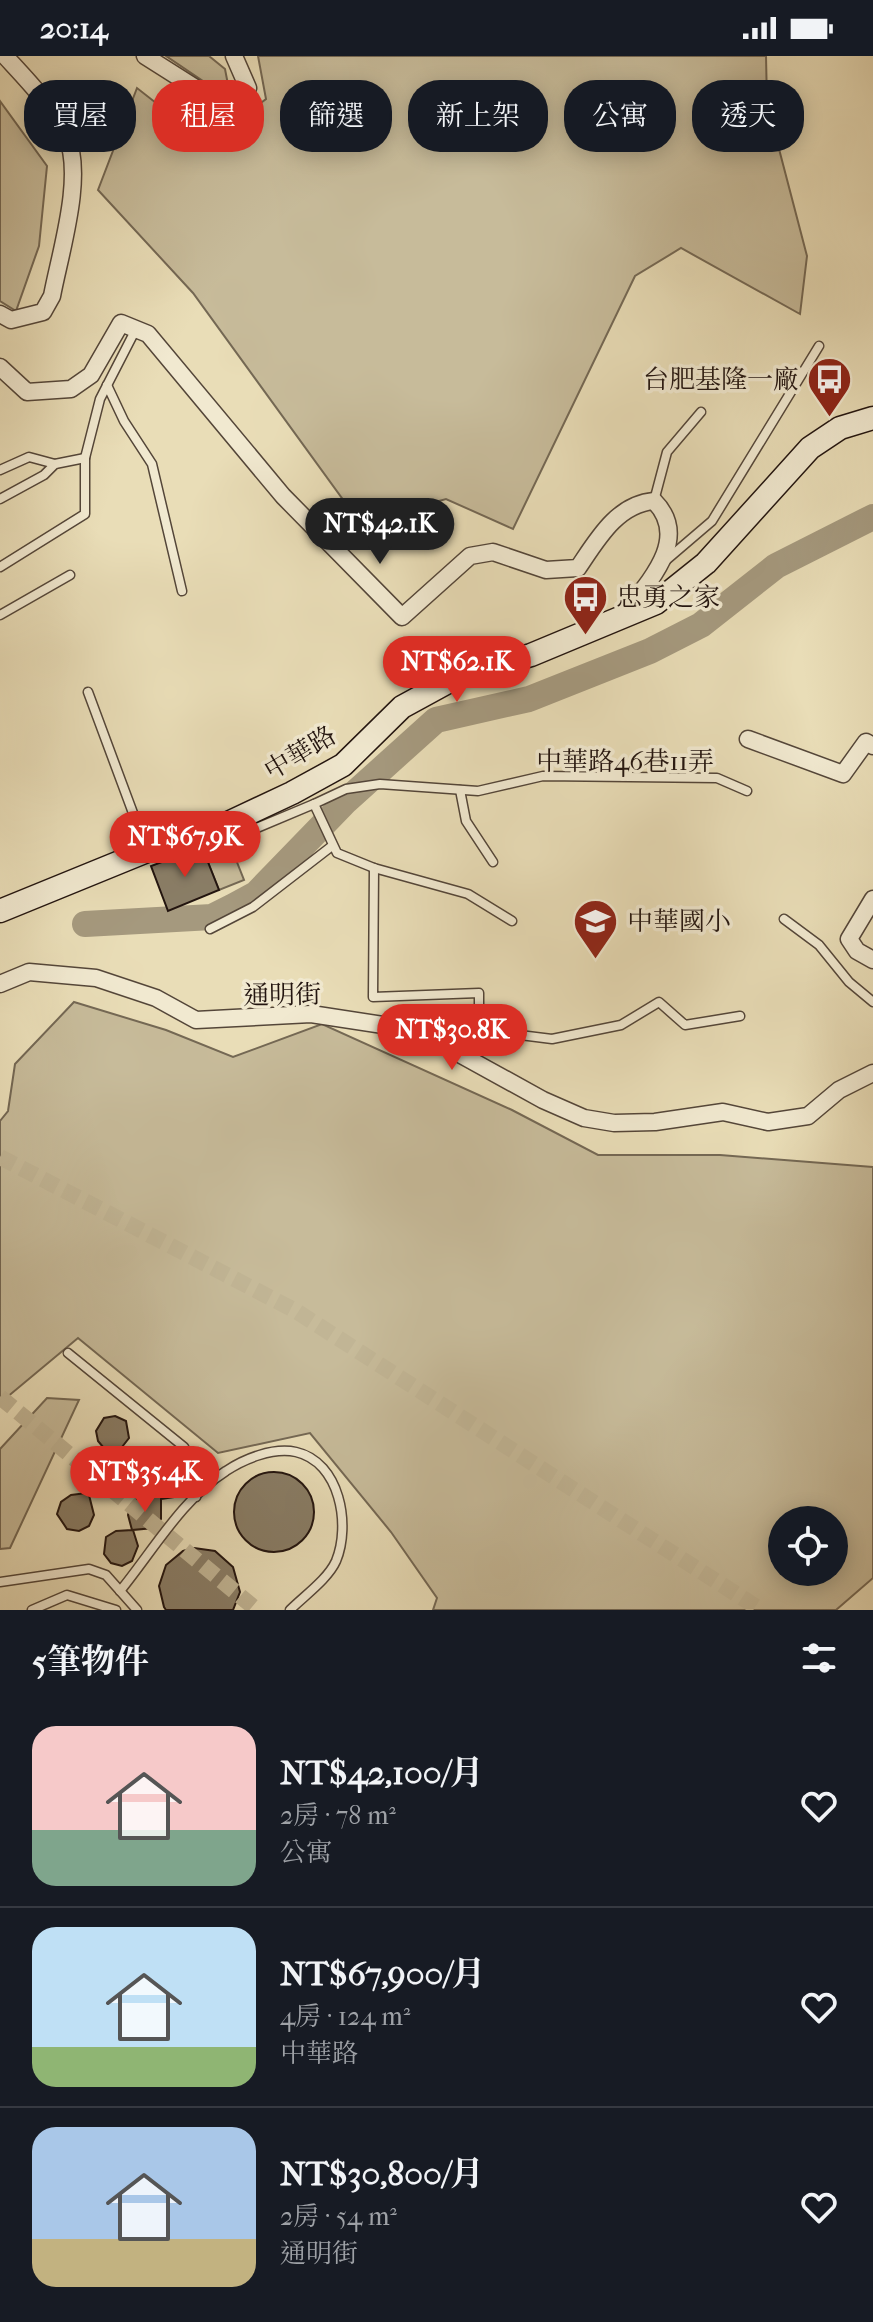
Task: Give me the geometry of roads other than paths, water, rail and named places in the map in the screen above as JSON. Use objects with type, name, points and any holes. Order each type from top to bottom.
[{"type":"street","points":[[0,314],[11,320],[43,312],[52,296],[74,176],[67,137],[42,96],[5,56]]},
{"type":"street","points":[[145,56],[224,106],[242,103],[248,88],[234,56]]},
{"type":"street","points":[[2,374],[27,392],[71,389],[91,375],[121,323],[148,334],[283,496],[402,617],[470,556],[493,552],[546,570],[578,568],[601,533],[620,515],[643,502],[654,501],[665,512],[669,533],[663,563],[619,620]]},
{"type":"street","name":"中華路","points":[[0,911],[147,851],[226,824],[343,765],[402,707],[457,677],[531,655],[656,603],[706,563],[810,448],[840,428],[873,418]]},
{"type":"street","points":[[748,739],[843,774],[866,742],[873,746]]},
{"type":"street","points":[[873,899],[849,939],[857,951],[873,960]]},
{"type":"street","name":"通明街","points":[[0,984],[29,972],[96,978],[156,998],[196,1020],[311,1014],[416,1030],[543,1100],[584,1118],[614,1123],[655,1122],[723,1112],[768,1122],[808,1116],[839,1090],[873,1073]]},
{"type":"lane","points":[[0,567],[85,514],[85,458],[107,385],[137,328]]},
{"type":"lane","points":[[663,563],[712,521],[819,346]]},
{"type":"lane","points":[[107,385],[124,421],[152,464],[182,591]]},
{"type":"lane","points":[[654,501],[667,452],[701,412]]},
{"type":"lane","points":[[0,470],[29,457],[55,464],[85,458]]},
{"type":"lane","points":[[0,499],[44,475],[55,464]]},
{"type":"lane","points":[[0,615],[70,575]]},
{"type":"lane","points":[[88,692],[147,851]]},
{"type":"lane","name":"中華路46巷11弄","points":[[226,824],[233,838],[315,807],[346,789],[380,784],[478,791],[543,776],[717,778],[747,791]]},
{"type":"lane","points":[[460,790],[466,821],[493,862]]},
{"type":"lane","points":[[315,807],[337,853],[374,868],[468,894],[512,921]]},
{"type":"lane","points":[[210,929],[253,907],[331,843]]},
{"type":"lane","points":[[374,868],[370,953],[373,997],[479,993],[479,1030],[552,1039],[621,1025],[659,1002],[685,1025],[740,1016]]},
{"type":"lane","points":[[784,919],[819,945],[849,982],[873,1002]]},
{"type":"lane","points":[[68,1353],[184,1447],[193,1467],[196,1497]]},
{"type":"lane","points":[[120,1591],[196,1497],[224,1472],[251,1458],[275,1452],[295,1452],[311,1459],[327,1474],[343,1519],[341,1547],[334,1565],[290,1610]]},
{"type":"lane","points":[[0,1582],[89,1569],[106,1575],[137,1610]]},
{"type":"lane","points":[[32,1610],[67,1595],[116,1610]]},
{"type":"waterway","points":[[85,924],[212,917],[232,907],[256,894],[346,801],[436,720],[529,699],[650,651],[701,625],[776,566],[873,517]]},
{"type":"tunnel","points":[[0,1157],[296,1311],[761,1610]]},
{"type":"tunnel","points":[[0,1397],[257,1610]]},
{"type":"place","name":"台肥基隆一廠","points":[[830,418]]},
{"type":"place","name":"忠勇之家","points":[[585,636]]},
{"type":"place","name":"中華國小","points":[[596,960]]}]
